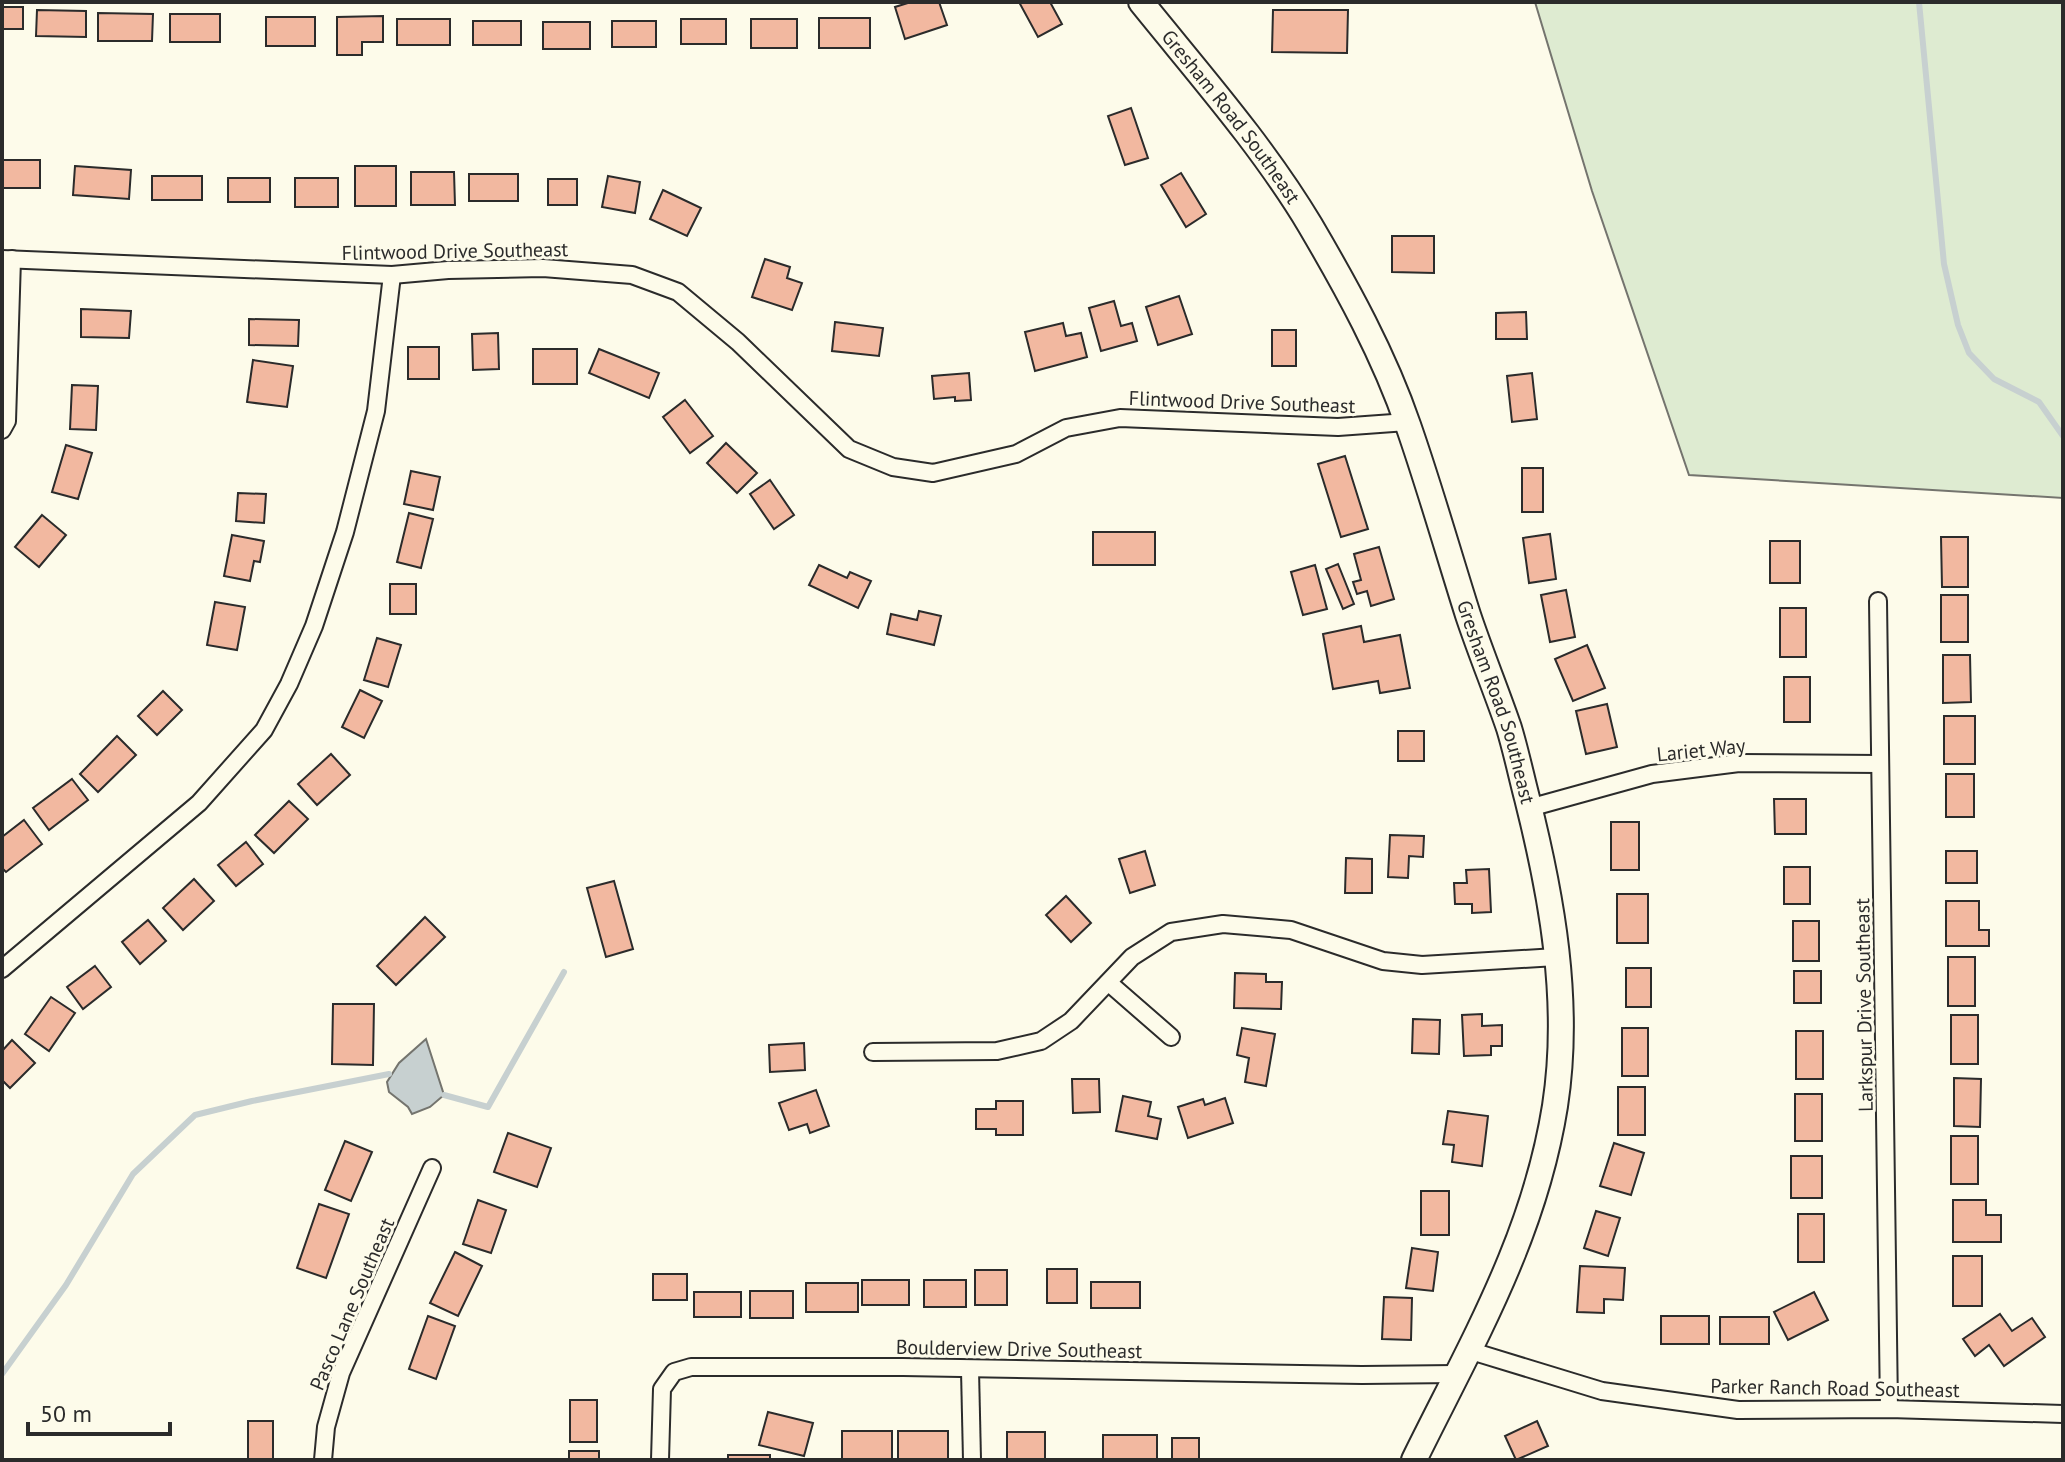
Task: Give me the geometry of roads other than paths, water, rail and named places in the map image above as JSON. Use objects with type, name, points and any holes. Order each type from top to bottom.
[{"type":"street","name":"Gresham Road Southeast","points":[[1141,2],[1261,152],[1308,222],[1350,295],[1407,422],[1481,656],[1510,732],[1541,855],[1556,957],[1561,1018],[1559,1075],[1546,1158],[1531,1212],[1511,1265],[1414,1460]]},
{"type":"street","name":"Flintwood Drive Southeast","points":[[7,259],[392,275],[448,270],[543,268],[632,275],[678,292],[738,342],[849,449],[893,467],[933,473],[1016,454],[1066,428],[1120,418],[1338,427],[1407,422]]},
{"type":"street","points":[[2,430],[7,421],[7,259]]},
{"type":"street","points":[[2,969],[199,803],[264,730],[289,684],[314,626],[345,532],[376,411],[392,275]]},
{"type":"street","name":"Larkspur Drive Southeast","points":[[1878,601],[1889,1409]]},
{"type":"street","name":"Lariet Way","points":[[1529,808],[1652,774],[1739,763],[1880,764]]},
{"type":"street","points":[[873,1052],[997,1051],[1041,1041],[1071,1021],[1132,957],[1171,932],[1223,924],[1291,930],[1383,961],[1422,965],[1556,957]]},
{"type":"street","points":[[1109,983],[1171,1037]]},
{"type":"street","name":"Pasco Lane Southeast","points":[[323,1460],[326,1427],[341,1373],[432,1168]]},
{"type":"street","name":"Parker Ranch Road Southeast","points":[[1468,1350],[1602,1391],[1738,1410],[1889,1409],[2063,1414]]},
{"type":"street","name":"Boulderview Drive Southeast","points":[[660,1460],[662,1389],[674,1372],[691,1367],[1456,1374]]},
{"type":"street","points":[[970,1370],[972,1460]]},
{"type":"waterway","points":[[1919,2],[1944,264],[1958,325],[1969,353],[1994,379],[2039,402],[2063,436]]},
{"type":"waterway","points":[[444,1095],[488,1107],[564,972]]},
{"type":"waterway","points":[[2,1374],[66,1285],[133,1174],[195,1115],[389,1074]]}]
